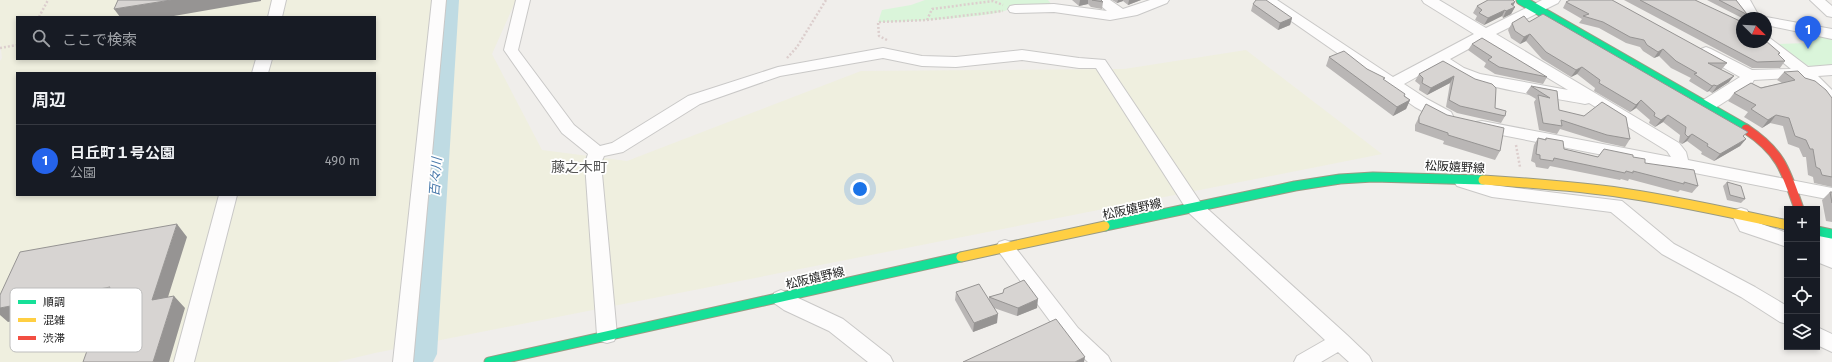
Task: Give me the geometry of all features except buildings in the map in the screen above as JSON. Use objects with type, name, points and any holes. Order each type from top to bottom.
[{"type":"main road","points":[[1521,0],[1742,127],[1770,146],[1780,160],[1798,206]]},
{"type":"main road","name":"松阪嬉野線","points":[[489,362],[1005,247],[1295,186],[1340,179],[1373,177],[1449,178],[1567,186],[1622,192],[1784,224]]},
{"type":"main road","points":[[1820,232],[1832,234]]},
{"type":"street","points":[[275,16],[279,0]]},
{"type":"street","points":[[404,362],[440,0]]},
{"type":"street","points":[[523,0],[511,50],[568,128],[597,152]]},
{"type":"street","points":[[1101,0],[1121,15]]},
{"type":"street","points":[[1015,9],[1054,8],[1110,16],[1132,12],[1162,0]]},
{"type":"street","points":[[1268,0],[1436,112],[1466,122],[1514,132],[1832,194]]},
{"type":"street","points":[[1429,0],[1673,147],[1678,152],[1682,165]]},
{"type":"street","points":[[1392,84],[1485,34],[1554,0]]},
{"type":"street","points":[[1743,0],[1750,12]]},
{"type":"street","points":[[1817,0],[1832,13]]},
{"type":"street","points":[[1772,22],[1832,34]]},
{"type":"street","points":[[1693,45],[1749,75],[1760,76],[1832,70]]},
{"type":"street","points":[[1772,47],[1805,72],[1832,99]]},
{"type":"street","points":[[597,152],[617,148],[694,100],[778,72],[883,53],[922,61],[956,62],[1022,56],[1079,63],[1100,63],[1195,208],[1362,362]]},
{"type":"street","points":[[1441,59],[1459,71],[1477,78],[1597,101]]},
{"type":"street","points":[[260,72],[264,60]]},
{"type":"street","points":[[1706,106],[1746,81],[1749,75]]},
{"type":"street","points":[[597,152],[593,163],[607,335]]},
{"type":"street","points":[[1449,178],[1492,191],[1616,206],[1668,249],[1742,289],[1784,314]]},
{"type":"street","points":[[184,362],[228,196]]},
{"type":"street","points":[[1741,215],[1746,226],[1784,239]]},
{"type":"street","points":[[1820,238],[1832,248]]},
{"type":"street","points":[[1005,247],[1021,266],[1050,309],[1071,334],[1101,362]]},
{"type":"street","points":[[1820,255],[1832,261]]},
{"type":"street","points":[[781,298],[791,305],[820,316],[836,325],[883,362]]},
{"type":"street","points":[[1304,362],[1340,341]]},
{"type":"path","points":[[40,16],[48,0]]},
{"type":"path","points":[[778,72],[780,66],[797,47],[826,0]]},
{"type":"path","points":[[927,20],[932,9],[993,2],[1015,9]]},
{"type":"path","points":[[893,43],[879,36],[878,22],[927,20],[1015,9]]},
{"type":"path","points":[[0,48],[16,45]]},
{"type":"path","points":[[1514,132],[1521,169]]},
{"type":"green space","points":[[0,0],[516,0],[492,54],[542,150],[627,161],[861,71],[1124,69],[1246,50],[1382,154],[375,353],[337,362],[0,362],[0,61],[2,58],[0,42]]},
{"type":"green space","points":[[925,0],[1048,0],[1052,5],[1011,8],[969,17],[878,22],[882,10],[911,5]]},
{"type":"green space","points":[[1791,28],[1832,37],[1832,66],[1813,67],[1801,63],[1777,44],[1807,43]]},
{"type":"waterway","name":"百々川","points":[[421,354],[448,0]]},
{"type":"traffic: fast","points":[[1521,0],[1746,129]]},
{"type":"traffic: fast","points":[[1105,226],[1295,186],[1340,179],[1373,177],[1483,180]]},
{"type":"traffic: fast","points":[[1820,232],[1832,234]]},
{"type":"traffic: fast","points":[[489,362],[961,257]]},
{"type":"traffic: slow","points":[[1483,180],[1570,187],[1644,196],[1685,203],[1784,224]]},
{"type":"traffic: slow","points":[[961,257],[1105,226]]},
{"type":"traffic: jam","points":[[1746,129],[1759,137],[1776,154],[1782,163],[1798,206]]},
{"type":"place","name":"日丘町１号公園","points":[[1808,49]]},
{"type":"district","name":"藤之木町","points":[[579,167]]}]
